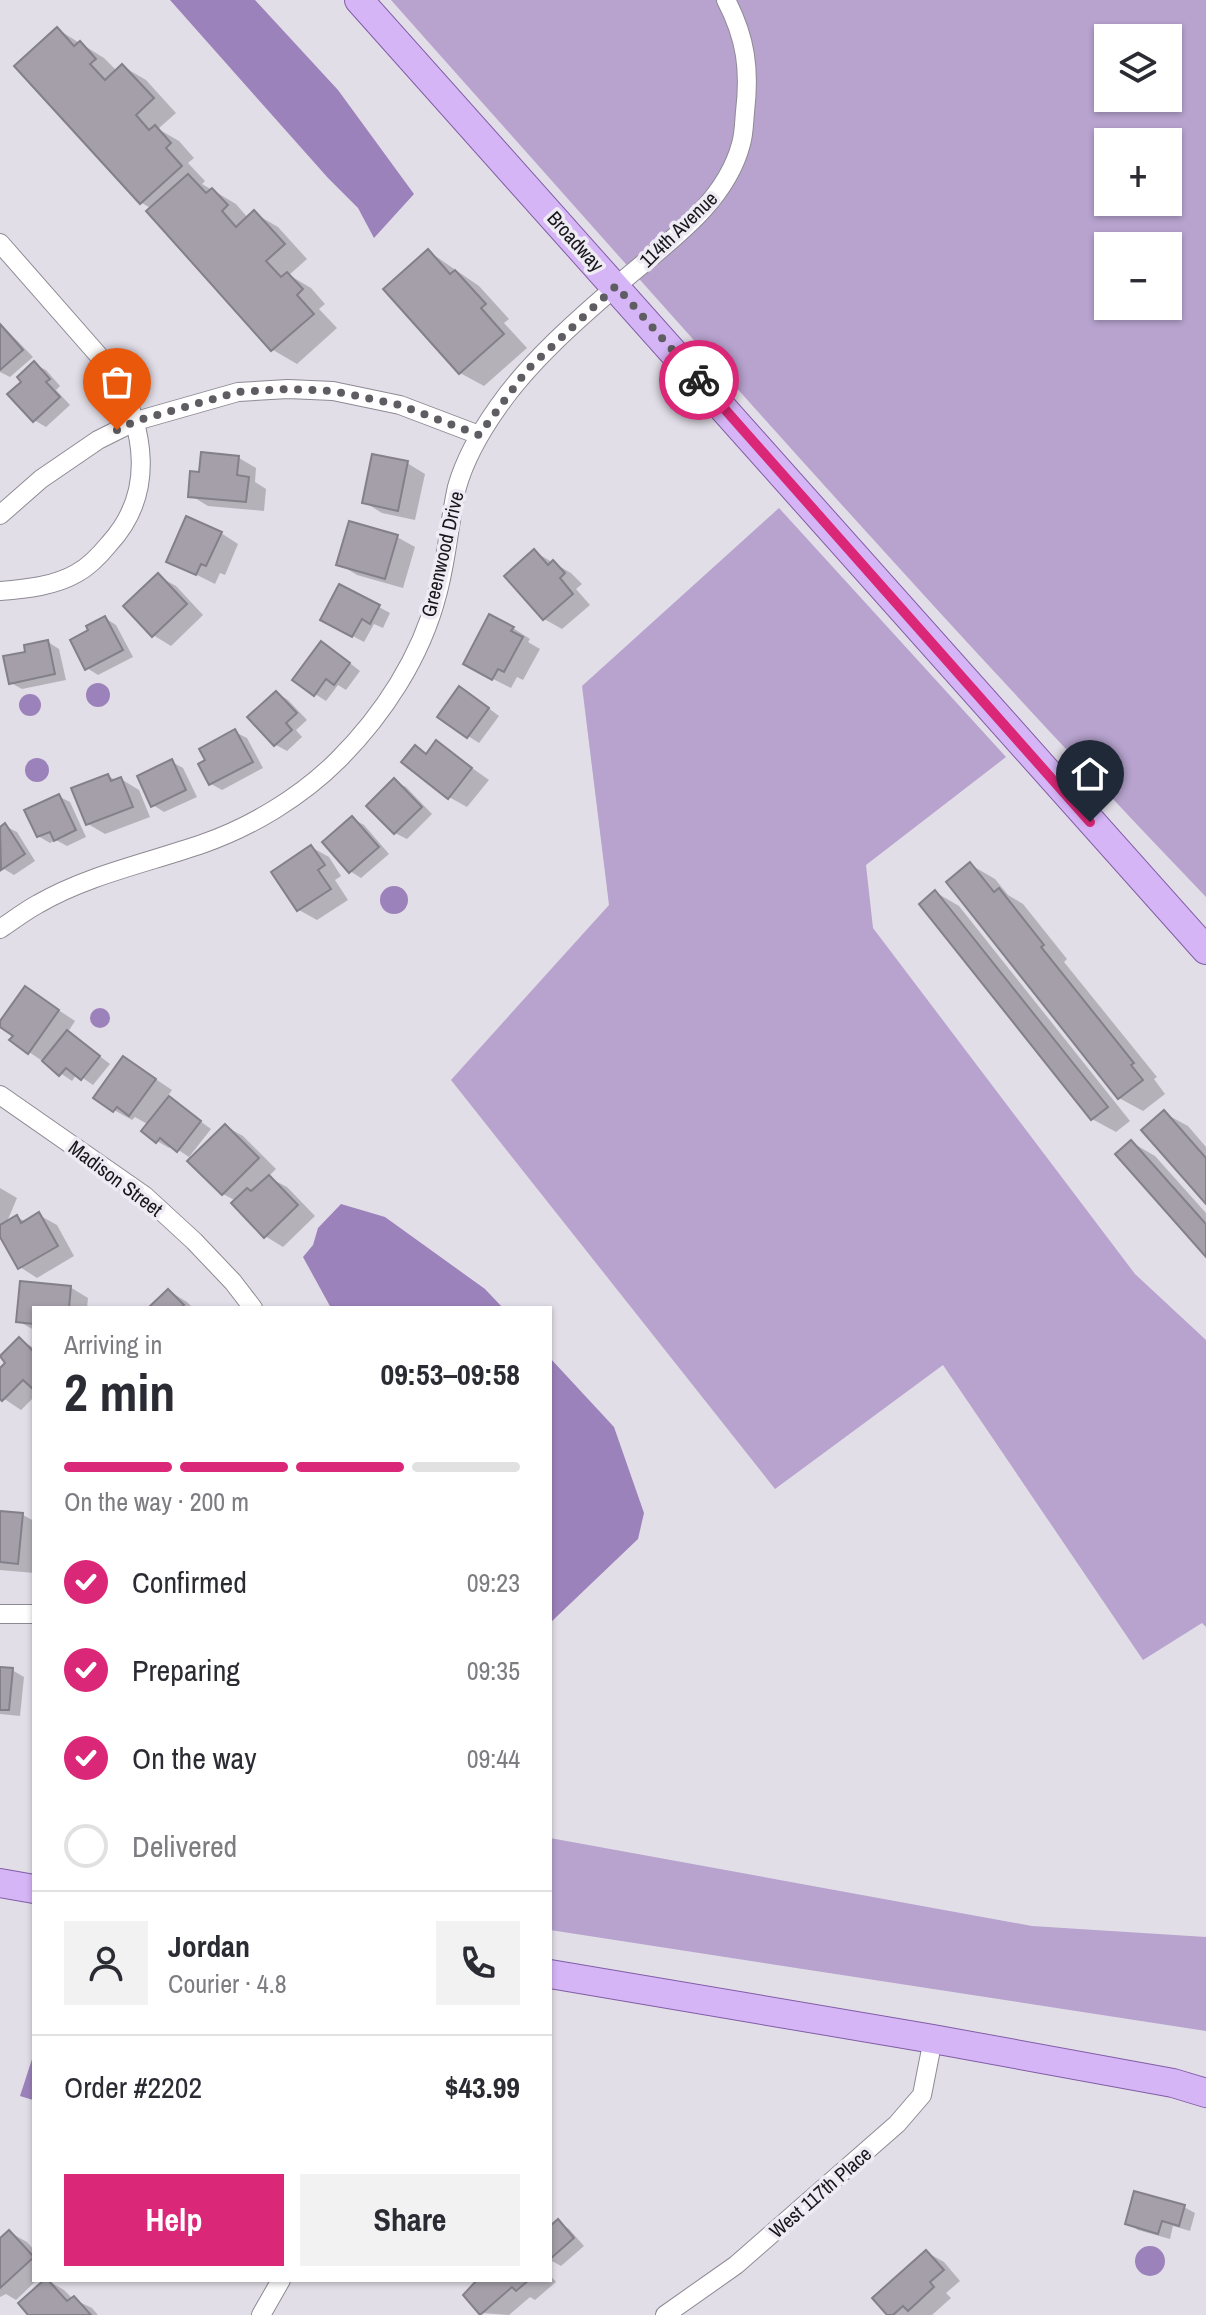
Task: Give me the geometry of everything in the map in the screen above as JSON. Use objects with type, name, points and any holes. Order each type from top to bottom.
[{"type":"main road","name":"Broadway","points":[[359,0],[1206,950]]},
{"type":"main road","points":[[0,1883],[32,1889]]},
{"type":"main road","points":[[552,1974],[933,2039],[1173,2083],[1206,2093]]},
{"type":"street","name":"114th Avenue","points":[[616,286],[720,191],[741,145],[750,77],[739,24],[726,0]]},
{"type":"street","points":[[0,243],[114,373],[128,397],[136,421],[142,466],[132,514],[95,560],[78,573],[57,582],[0,591]]},
{"type":"street","name":"Greenwood Drive","points":[[0,929],[39,903],[89,881],[206,843],[264,816],[338,760],[398,685],[420,642],[437,598],[458,486],[479,435],[527,370],[616,286]]},
{"type":"street","points":[[0,515],[69,458],[136,421],[238,392],[288,389],[333,391],[400,405],[479,435]]},
{"type":"street","name":"Madison Street","points":[[0,1095],[145,1196],[194,1241],[251,1306]]},
{"type":"street","points":[[0,1614],[32,1614]]},
{"type":"street","name":"West 117th Place","points":[[665,2315],[736,2265],[897,2124],[922,2095],[933,2039]]},
{"type":"street","points":[[261,2315],[280,2282]]},
{"type":"shaded area","points":[[170,0],[255,0],[338,90],[414,194],[374,238],[358,208]]},
{"type":"shaded area","points":[[391,0],[1206,0],[1206,897],[896,564]]},
{"type":"shaded area","points":[[779,508],[1006,757],[866,865],[873,928],[1135,1274],[1206,1340],[1206,1627],[1202,1623],[1143,1660],[943,1365],[775,1489],[451,1080],[609,905],[582,686]]},
{"type":"shaded area","points":[[98,683],[109,690],[110,695],[103,706],[98,707],[87,700],[86,695],[93,684]]},
{"type":"shaded area","points":[[30,694],[38,697],[41,705],[38,713],[30,716],[22,713],[19,705],[22,697]]},
{"type":"shaded area","points":[[37,758],[46,761],[49,770],[46,779],[37,782],[28,779],[25,770],[28,761]]},
{"type":"shaded area","points":[[394,886],[404,890],[408,900],[404,910],[394,914],[384,910],[380,900],[384,890]]},
{"type":"shaded area","points":[[96,1008],[104,1008],[110,1018],[104,1028],[96,1028],[90,1022],[90,1014]]},
{"type":"shaded area","points":[[341,1204],[385,1217],[485,1289],[501,1306],[330,1306],[303,1257],[313,1245],[318,1228]]},
{"type":"shaded area","points":[[552,1360],[614,1427],[644,1513],[638,1539],[552,1621]]},
{"type":"shaded area","points":[[552,1838],[1032,1926],[1206,1937],[1206,2031],[552,1930]]},
{"type":"shaded area","points":[[32,2059],[32,2100],[20,2096]]},
{"type":"shaded area","points":[[1150,2246],[1156,2247],[1164,2255],[1164,2267],[1156,2275],[1150,2276],[1144,2275],[1136,2267],[1135,2261],[1136,2255],[1144,2247]]},
{"type":"building","points":[[57,27],[74,46],[80,41],[96,59],[90,64],[105,80],[122,64],[154,98],[136,115],[149,130],[155,125],[171,143],[166,148],[182,166],[140,204],[14,66]]},
{"type":"building","points":[[188,174],[206,193],[212,188],[228,205],[222,211],[236,227],[254,210],[285,244],[266,261],[281,277],[287,272],[303,289],[297,295],[314,314],[271,351],[146,211]]},
{"type":"building","points":[[428,249],[450,274],[455,270],[486,304],[481,308],[504,334],[459,374],[383,289]]},
{"type":"building","points":[[0,324],[23,350],[0,370]]},
{"type":"building","points":[[34,361],[50,379],[46,382],[60,397],[33,422],[7,394],[21,382],[17,377]]},
{"type":"building","points":[[201,452],[239,456],[237,475],[249,477],[246,502],[188,497],[190,471],[199,472]]},
{"type":"building","points":[[372,454],[408,461],[398,511],[362,503]]},
{"type":"building","points":[[186,516],[222,532],[206,566],[201,564],[196,575],[166,562]]},
{"type":"building","points":[[349,521],[398,535],[385,579],[336,565]]},
{"type":"building","points":[[534,549],[548,565],[553,560],[565,573],[560,578],[573,594],[543,620],[504,576]]},
{"type":"building","points":[[158,573],[187,604],[152,637],[123,606]]},
{"type":"building","points":[[339,584],[380,605],[370,624],[362,619],[352,637],[320,620]]},
{"type":"building","points":[[489,614],[514,627],[511,631],[523,637],[504,672],[498,669],[492,680],[463,664]]},
{"type":"building","points":[[105,616],[123,650],[85,670],[70,640],[88,630],[86,626]]},
{"type":"building","points":[[48,640],[55,674],[9,684],[3,656],[25,652],[24,645]]},
{"type":"building","points":[[321,641],[350,663],[334,685],[326,679],[314,696],[292,680]]},
{"type":"building","points":[[459,686],[489,708],[467,738],[437,717]]},
{"type":"building","points":[[276,691],[297,713],[286,723],[292,730],[274,746],[247,717]]},
{"type":"building","points":[[235,729],[253,762],[209,785],[198,764],[205,760],[199,749]]},
{"type":"building","points":[[436,740],[472,768],[448,799],[401,762],[415,745],[426,754]]},
{"type":"building","points":[[172,759],[186,790],[151,807],[137,776]]},
{"type":"building","points":[[108,774],[111,781],[121,777],[133,807],[86,825],[71,788]]},
{"type":"building","points":[[394,778],[422,807],[394,834],[366,806]]},
{"type":"building","points":[[59,794],[76,830],[54,841],[50,832],[37,837],[24,810]]},
{"type":"building","points":[[352,816],[379,847],[349,873],[322,842]]},
{"type":"building","points":[[5,823],[25,854],[1,870],[0,827]]},
{"type":"building","points":[[311,845],[325,865],[318,870],[331,889],[297,911],[271,872]]},
{"type":"building","points":[[970,862],[994,892],[999,888],[1044,945],[1041,947],[1134,1063],[1131,1065],[1143,1080],[1118,1099],[946,882]]},
{"type":"building","points":[[935,890],[1108,1107],[1091,1120],[919,904]]},
{"type":"building","points":[[25,986],[59,1010],[28,1054],[9,1040],[13,1036],[0,1027],[0,1021]]},
{"type":"building","points":[[67,1030],[100,1056],[81,1080],[66,1068],[59,1076],[42,1061]]},
{"type":"building","points":[[123,1056],[156,1079],[129,1116],[117,1107],[113,1112],[93,1098]]},
{"type":"building","points":[[169,1096],[201,1121],[177,1152],[160,1138],[156,1143],[141,1131]]},
{"type":"building","points":[[1164,1110],[1206,1158],[1206,1204],[1141,1130]]},
{"type":"building","points":[[225,1124],[259,1158],[222,1195],[187,1161]]},
{"type":"building","points":[[1131,1140],[1206,1224],[1206,1257],[1115,1154]]},
{"type":"building","points":[[269,1175],[298,1205],[264,1238],[231,1203],[247,1188],[251,1191]]},
{"type":"building","points":[[39,1212],[58,1246],[18,1269],[0,1237],[0,1225],[17,1215],[21,1223]]},
{"type":"building","points":[[20,1281],[71,1286],[69,1306],[32,1306],[32,1324],[16,1322]]},
{"type":"building","points":[[168,1289],[184,1305],[183,1306],[150,1306]]},
{"type":"building","points":[[19,1337],[32,1350],[32,1388],[23,1380],[2,1401],[0,1399],[0,1368],[5,1363],[0,1356]]},
{"type":"building","points":[[0,1511],[23,1513],[18,1564],[0,1562]]},
{"type":"building","points":[[0,1667],[13,1668],[9,1710],[0,1710]]},
{"type":"building","points":[[1134,2191],[1185,2205],[1179,2226],[1162,2221],[1158,2234],[1125,2224]]},
{"type":"building","points":[[558,2219],[574,2238],[552,2257],[552,2224]]},
{"type":"building","points":[[9,2230],[32,2255],[32,2259],[0,2288],[0,2238]]},
{"type":"building","points":[[926,2250],[944,2270],[930,2282],[934,2287],[908,2311],[903,2306],[893,2315],[887,2315],[872,2298]]},
{"type":"building","points":[[42,2282],[50,2282],[67,2301],[74,2296],[91,2315],[28,2315],[18,2303]]},
{"type":"building","points":[[475,2282],[527,2282],[516,2291],[512,2287],[480,2315],[463,2295]]},
{"type":"way so far","points":[[117,430],[136,421],[238,392],[288,389],[333,391],[400,405],[479,435],[527,370],[616,286],[699,380]]},
{"type":"route","points":[[699,380],[1090,822]]}]
